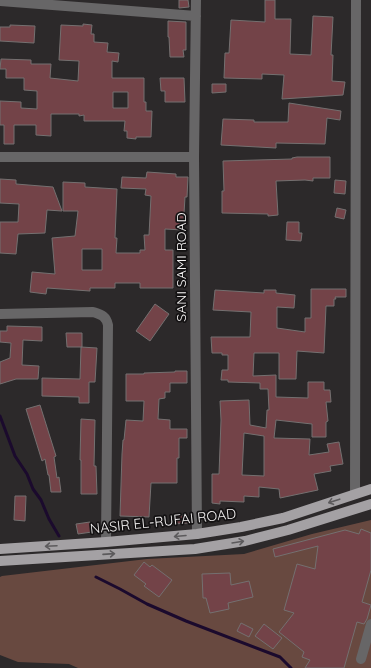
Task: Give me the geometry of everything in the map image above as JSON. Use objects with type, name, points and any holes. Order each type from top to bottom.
[{"type":"main road","name":"NASIR EL-RUFAI ROAD","points":[[0,549],[197,534],[241,527],[283,518],[371,489]]},
{"type":"main road","name":"NASIR EL-RUFAI ROAD","points":[[0,561],[195,549],[245,541],[288,530],[371,504]]},
{"type":"street","name":"SANI SAMI ROAD","points":[[196,0],[194,157],[197,534]]},
{"type":"street","points":[[355,494],[356,0]]},
{"type":"street","points":[[0,1],[196,16]]},
{"type":"street","points":[[0,157],[194,157]]},
{"type":"street","points":[[0,314],[93,312],[101,314],[106,318],[108,326],[106,542]]},
{"type":"street","points":[[361,659],[371,624]]},
{"type":"shaded area","points":[[371,520],[371,668],[78,668],[69,664],[18,662],[0,655],[0,577],[2,576],[147,559],[244,554],[312,534]]},
{"type":"building","points":[[179,0],[188,0],[189,7],[179,8]]},
{"type":"building","points":[[265,0],[275,0],[275,19],[291,19],[290,54],[311,55],[313,16],[333,17],[331,55],[333,55],[332,81],[345,82],[343,95],[282,99],[284,75],[262,74],[262,79],[224,78],[225,53],[229,53],[231,20],[265,22]]},
{"type":"building","points":[[168,21],[186,22],[186,50],[183,50],[184,57],[170,57]]},
{"type":"building","points":[[83,24],[92,25],[91,34],[94,34],[94,42],[108,43],[107,52],[119,53],[118,62],[112,61],[112,78],[144,78],[144,102],[146,102],[146,111],[152,111],[151,137],[136,137],[136,139],[127,138],[127,131],[124,131],[125,121],[84,121],[84,115],[51,114],[51,136],[36,135],[36,125],[14,125],[14,144],[4,144],[4,125],[0,125],[0,101],[21,102],[21,108],[37,109],[37,91],[24,90],[24,78],[6,78],[6,69],[0,69],[1,59],[31,60],[31,64],[51,64],[50,78],[78,81],[79,61],[59,60],[61,25],[83,26]],"holes":[[[113,92],[128,92],[128,108],[113,108]]]},
{"type":"building","points":[[10,25],[35,26],[34,43],[0,41],[0,27],[10,27]]},
{"type":"building","points":[[160,78],[184,78],[185,102],[165,102],[165,91],[161,91]]},
{"type":"building","points":[[212,84],[226,84],[226,92],[212,93]]},
{"type":"building","points":[[289,103],[341,111],[340,120],[327,118],[325,144],[276,143],[276,148],[221,145],[223,119],[254,120],[254,122],[288,122]]},
{"type":"building","points":[[297,157],[330,157],[330,178],[313,178],[313,181],[276,181],[278,215],[268,216],[268,214],[222,213],[222,191],[224,191],[223,161],[292,159]]},
{"type":"building","points":[[147,172],[176,174],[176,177],[188,177],[183,230],[165,229],[165,250],[173,250],[173,288],[140,288],[140,283],[115,283],[115,288],[90,288],[90,291],[47,288],[46,294],[30,292],[32,272],[55,274],[52,238],[75,236],[78,211],[63,211],[63,182],[85,183],[85,187],[117,189],[115,238],[117,238],[116,253],[140,253],[140,250],[145,250],[144,235],[149,235],[151,196],[145,195],[146,189],[121,188],[122,177],[146,178]],"holes":[[[82,249],[102,249],[102,270],[82,270]]]},
{"type":"building","points":[[0,179],[16,180],[16,184],[53,187],[62,211],[47,210],[45,233],[18,234],[16,254],[0,253],[0,222],[18,222],[19,204],[0,203]]},
{"type":"building","points":[[335,180],[346,181],[345,194],[334,193]]},
{"type":"building","points":[[337,208],[346,210],[344,219],[335,217]]},
{"type":"building","points":[[287,222],[299,222],[299,233],[302,233],[301,241],[286,240]]},
{"type":"building","points":[[311,289],[346,289],[346,297],[335,297],[336,299],[334,299],[334,306],[326,306],[324,353],[297,351],[296,379],[279,379],[279,353],[254,353],[253,376],[276,375],[276,397],[308,398],[308,382],[324,382],[324,390],[330,390],[331,402],[326,402],[328,421],[326,422],[326,437],[312,437],[312,424],[276,420],[274,438],[310,439],[309,455],[329,452],[327,444],[339,442],[343,464],[330,466],[331,471],[314,474],[318,490],[280,498],[279,489],[259,487],[259,497],[244,496],[244,502],[220,501],[220,504],[212,503],[212,474],[219,474],[221,420],[220,401],[249,400],[250,425],[266,428],[267,410],[269,410],[268,389],[260,389],[260,383],[228,382],[228,380],[221,380],[222,370],[228,370],[228,355],[222,355],[222,353],[212,353],[211,337],[250,337],[251,312],[213,310],[215,290],[264,293],[264,290],[276,290],[276,293],[295,295],[294,308],[277,307],[277,328],[305,332],[305,318],[311,318]],"holes":[[[244,433],[264,436],[264,476],[242,475]]]},
{"type":"building","points":[[155,304],[169,314],[150,341],[136,331]]},
{"type":"building","points":[[7,326],[42,327],[42,341],[23,340],[22,365],[39,366],[38,379],[16,379],[0,384],[0,362],[10,358],[11,343],[0,342],[0,331],[7,331]]},
{"type":"building","points":[[66,333],[82,333],[82,347],[67,347]]},
{"type":"building","points":[[81,347],[97,348],[95,382],[89,382],[89,403],[79,403],[79,397],[42,396],[42,378],[80,379]]},
{"type":"building","points":[[187,371],[187,383],[170,383],[170,392],[165,392],[165,398],[159,399],[158,419],[170,420],[170,429],[187,429],[187,438],[179,438],[177,483],[151,483],[149,517],[120,516],[122,454],[126,420],[143,421],[144,401],[126,401],[126,374]]},
{"type":"building","points":[[40,405],[56,456],[54,457],[61,492],[51,492],[45,459],[42,461],[26,409]]},
{"type":"building","points":[[81,419],[95,420],[94,466],[96,466],[97,494],[81,494]]},
{"type":"building","points":[[15,496],[26,496],[25,521],[14,520]]},
{"type":"building","points":[[187,515],[188,523],[174,524],[174,516]]},
{"type":"building","points":[[90,522],[92,532],[78,534],[76,524]]},
{"type":"building","points":[[361,529],[371,533],[371,570],[362,602],[371,605],[367,619],[364,624],[357,622],[344,668],[305,668],[310,660],[302,657],[304,652],[279,632],[294,613],[284,610],[297,564],[315,569],[318,546],[275,557],[273,549],[345,530],[359,534]]},
{"type":"building","points":[[144,562],[150,567],[152,565],[172,580],[159,597],[144,586],[146,584],[134,575]]},
{"type":"building","points":[[230,573],[231,585],[249,581],[253,597],[228,603],[229,609],[210,613],[206,598],[203,598],[202,574]]},
{"type":"building","points":[[241,623],[253,629],[249,637],[237,631]]},
{"type":"building","points":[[264,624],[282,638],[273,649],[255,636]]},
{"type":"waterway","points":[[0,416],[15,456],[27,474],[33,489],[41,500],[49,519],[59,536]]},
{"type":"waterway","points":[[96,577],[147,604],[186,621],[280,657],[291,668]]}]
